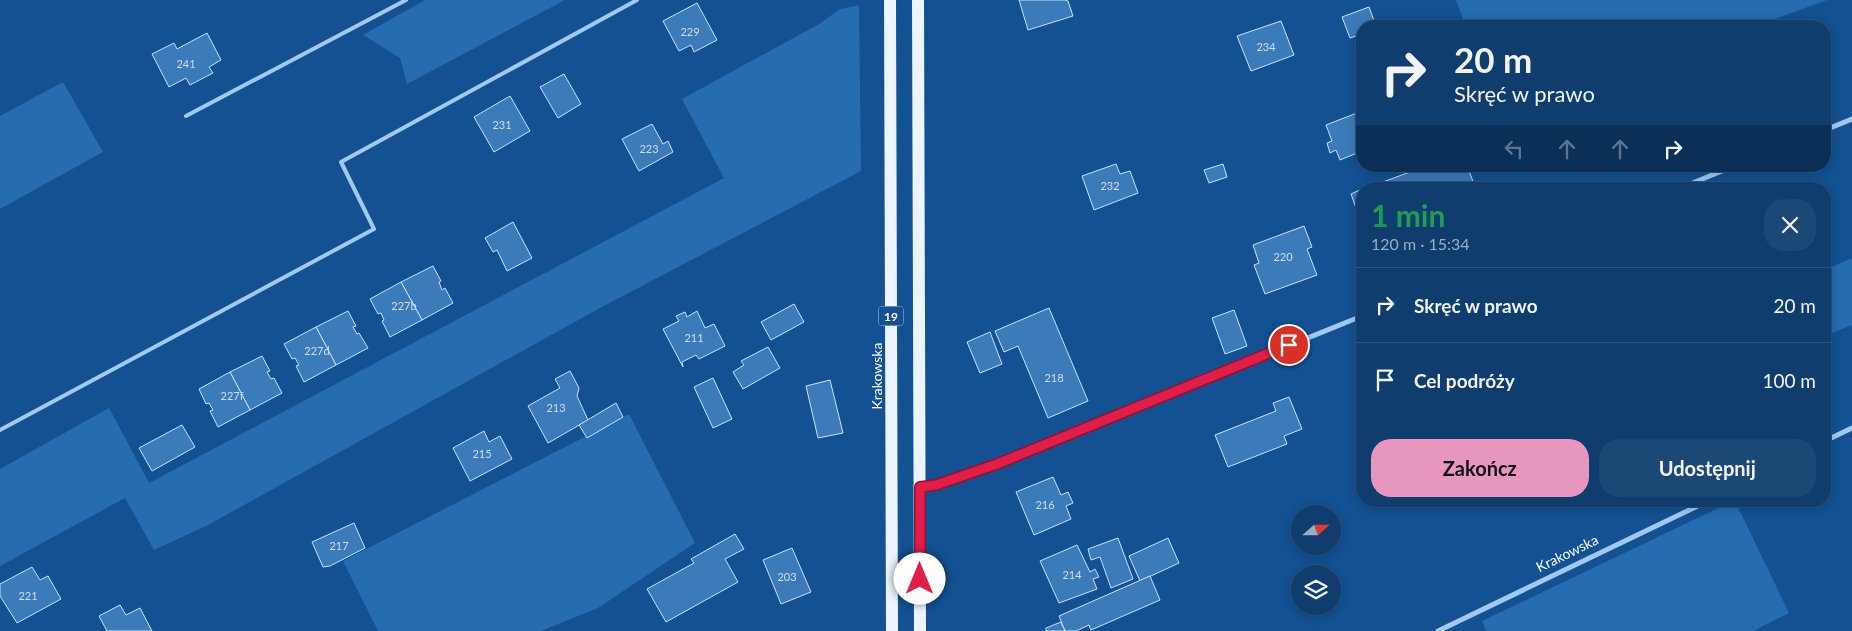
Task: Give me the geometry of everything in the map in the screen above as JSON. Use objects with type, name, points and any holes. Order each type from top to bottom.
[{"type":"main road","name":"Krakowska","points":[[890,0],[892,631]]},
{"type":"main road","name":"19","points":[[918,0],[920,631]]},
{"type":"street","points":[[1831,128],[1852,119]]},
{"type":"street","points":[[1695,182],[1719,172]]},
{"type":"street","points":[[920,487],[936,485],[997,464],[1356,318]]},
{"type":"street","points":[[1831,439],[1852,428]]},
{"type":"street","name":"Krakowska","points":[[1438,631],[1696,507]]},
{"type":"lane","points":[[186,116],[406,0]]},
{"type":"lane","points":[[0,430],[374,229],[341,162],[637,0]]},
{"type":"shaded area","points":[[425,0],[565,0],[407,84],[400,58],[363,35]]},
{"type":"shaded area","points":[[1456,0],[1827,0],[1772,20],[1464,20]]},
{"type":"shaded area","points":[[859,5],[861,171],[600,308],[208,525],[154,550],[125,498],[0,566],[0,469],[109,408],[149,483],[724,178],[682,99],[819,24],[840,9]]},
{"type":"shaded area","points":[[63,82],[103,152],[0,209],[0,116]]},
{"type":"shaded area","points":[[1852,258],[1852,325],[1831,334],[1831,267]]},
{"type":"shaded area","points":[[629,414],[695,543],[598,608],[541,631],[378,631],[343,561]]},
{"type":"shaded area","points":[[1720,507],[1738,507],[1789,613],[1753,631],[1486,631],[1482,621]]},
{"type":"building","points":[[1019,0],[1065,0],[1068,1],[1073,16],[1028,30]]},
{"type":"building","points":[[697,3],[717,40],[694,52],[691,45],[679,51],[663,21]]},
{"type":"building","points":[[1369,7],[1374,20],[1356,20],[1356,36],[1350,38],[1342,17]]},
{"type":"building","points":[[1281,21],[1294,55],[1251,71],[1237,36]]},
{"type":"building","points":[[207,33],[221,60],[209,67],[213,73],[190,85],[186,78],[169,87],[152,54],[174,43],[177,49]]},
{"type":"building","points":[[564,74],[581,104],[558,118],[540,87]]},
{"type":"building","points":[[510,96],[530,131],[494,152],[474,117]]},
{"type":"building","points":[[1356,113],[1356,153],[1340,160],[1336,150],[1330,153],[1327,143],[1332,141],[1326,125]]},
{"type":"building","points":[[652,124],[663,144],[668,141],[673,152],[639,171],[622,139]]},
{"type":"building","points":[[1116,164],[1120,174],[1130,171],[1138,193],[1094,210],[1082,176]]},
{"type":"building","points":[[1223,164],[1227,177],[1209,183],[1204,170]]},
{"type":"building","points":[[1410,172],[1469,172],[1473,182],[1383,182]]},
{"type":"building","points":[[1356,192],[1356,208],[1351,194]]},
{"type":"building","points":[[513,222],[532,258],[507,271],[497,250],[493,252],[485,238]]},
{"type":"building","points":[[1304,226],[1312,247],[1307,249],[1317,275],[1265,294],[1254,265],[1259,263],[1253,245]]},
{"type":"building","points":[[433,266],[441,281],[439,282],[442,290],[445,288],[453,303],[422,320],[401,282]]},
{"type":"building","points":[[401,282],[422,320],[390,337],[382,321],[384,320],[381,313],[378,314],[370,299]]},
{"type":"building","points":[[794,304],[804,322],[771,340],[761,322]]},
{"type":"building","points":[[1049,308],[1088,401],[1048,418],[1018,346],[1004,352],[995,331]]},
{"type":"building","points":[[1234,310],[1247,346],[1225,354],[1212,318]]},
{"type":"building","points":[[348,311],[356,326],[353,327],[368,348],[336,365],[316,327]]},
{"type":"building","points":[[697,311],[705,328],[714,324],[725,346],[699,359],[696,355],[682,362],[683,367],[663,329],[679,321],[676,316],[685,312],[687,317]]},
{"type":"building","points":[[316,327],[336,365],[304,382],[296,366],[299,365],[295,358],[292,359],[284,344]]},
{"type":"building","points":[[990,332],[1002,364],[980,373],[967,342]]},
{"type":"building","points":[[768,347],[780,368],[743,389],[733,372],[744,365],[741,361]]},
{"type":"building","points":[[262,356],[270,371],[267,372],[271,379],[274,378],[282,393],[250,410],[230,372]]},
{"type":"building","points":[[570,371],[579,388],[577,396],[588,420],[548,443],[528,406],[560,388],[555,379]]},
{"type":"building","points":[[230,372],[250,410],[218,427],[210,411],[213,410],[209,403],[206,404],[199,389]]},
{"type":"building","points":[[713,378],[732,419],[713,428],[694,387]]},
{"type":"building","points":[[830,380],[843,433],[818,438],[806,386]]},
{"type":"building","points":[[1289,397],[1302,429],[1284,436],[1287,444],[1228,467],[1215,435],[1276,411],[1273,403]]},
{"type":"building","points":[[616,403],[623,417],[587,438],[579,425]]},
{"type":"building","points":[[182,425],[195,447],[152,471],[139,448]]},
{"type":"building","points":[[484,431],[489,442],[500,436],[512,459],[470,481],[453,448]]},
{"type":"building","points":[[1053,477],[1061,495],[1068,492],[1073,503],[1066,506],[1071,519],[1034,535],[1016,492]]},
{"type":"building","points":[[354,523],[365,548],[330,566],[323,567],[312,542]]},
{"type":"building","points":[[735,534],[744,549],[725,559],[738,582],[666,622],[647,589],[694,563],[691,559]]},
{"type":"building","points":[[1118,538],[1133,579],[1111,588],[1100,557],[1091,560],[1088,549]]},
{"type":"building","points":[[1168,538],[1179,563],[1140,581],[1129,556]]},
{"type":"building","points":[[1077,545],[1090,572],[1095,569],[1099,577],[1093,579],[1097,589],[1059,603],[1040,561]]},
{"type":"building","points":[[792,548],[811,592],[781,604],[763,560]]},
{"type":"building","points":[[32,567],[40,580],[48,576],[61,599],[17,623],[0,596],[0,584]]},
{"type":"building","points":[[1150,576],[1160,600],[1091,630],[1089,625],[1076,631],[1065,631],[1059,616]]},
{"type":"building","points":[[120,605],[126,615],[140,608],[152,631],[107,631],[99,616]]},
{"type":"building","points":[[1061,622],[1065,631],[1046,631],[1046,628]]},
{"type":"route","points":[[920,579],[920,487],[936,485],[997,464],[1289,345]]}]
